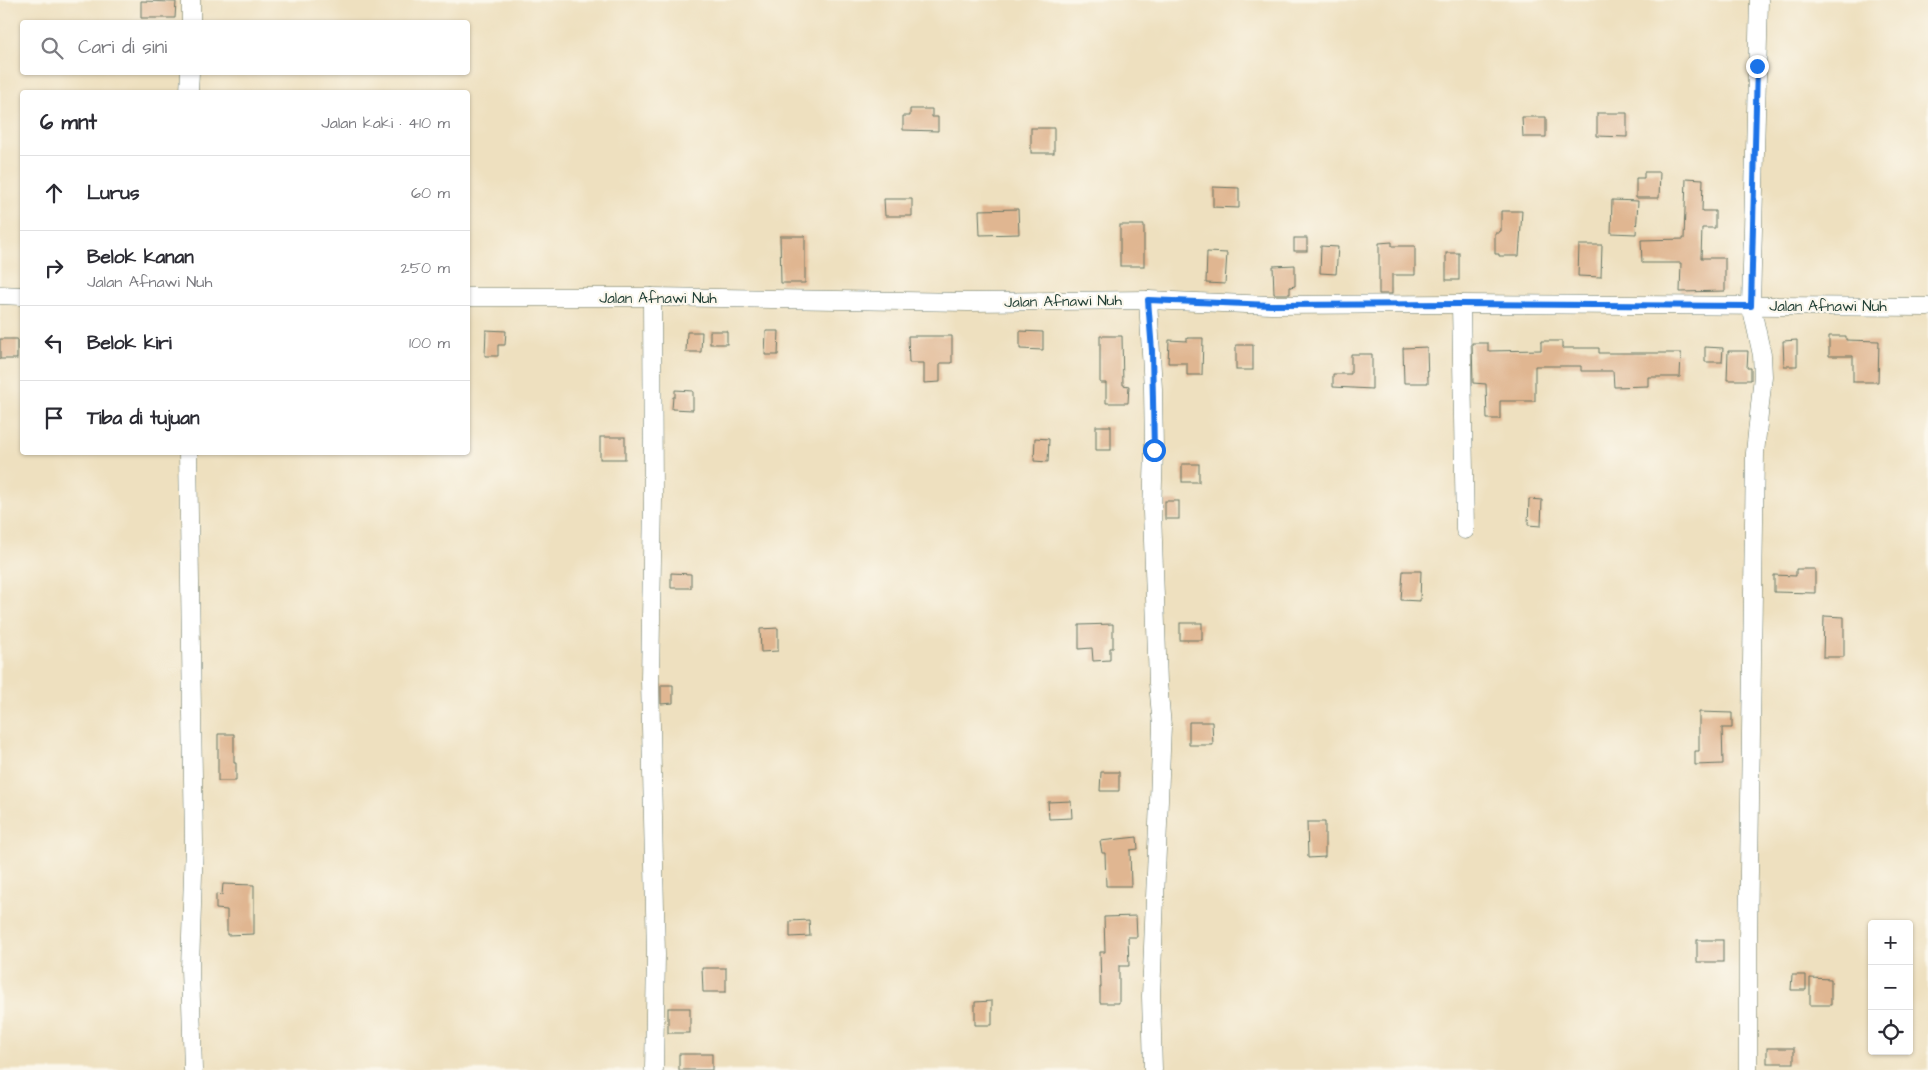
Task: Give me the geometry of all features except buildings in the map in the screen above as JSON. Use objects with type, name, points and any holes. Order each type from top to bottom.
[{"type":"street","points":[[191,0],[191,20]]},
{"type":"street","points":[[1748,1070],[1748,941],[1756,453],[1763,376],[1762,355],[1751,306],[1759,0]]},
{"type":"street","points":[[190,75],[190,90]]},
{"type":"street","points":[[0,296],[20,296]]},
{"type":"street","name":"Jalan Afnawi Nuh","points":[[470,297],[652,297],[968,302],[1148,300],[1271,305],[1461,304],[1928,307]]},
{"type":"street","points":[[652,297],[653,499],[650,680],[656,955],[654,1070]]},
{"type":"street","points":[[1148,300],[1153,389],[1152,512],[1158,683],[1162,726],[1162,771],[1150,996],[1153,1070]]},
{"type":"street","points":[[1461,304],[1464,530]]},
{"type":"street","points":[[188,455],[194,844],[190,968],[193,1070]]},
{"type":"route","points":[[1154,450],[1152,351],[1148,300],[1271,305],[1751,306],[1757,66]]}]
